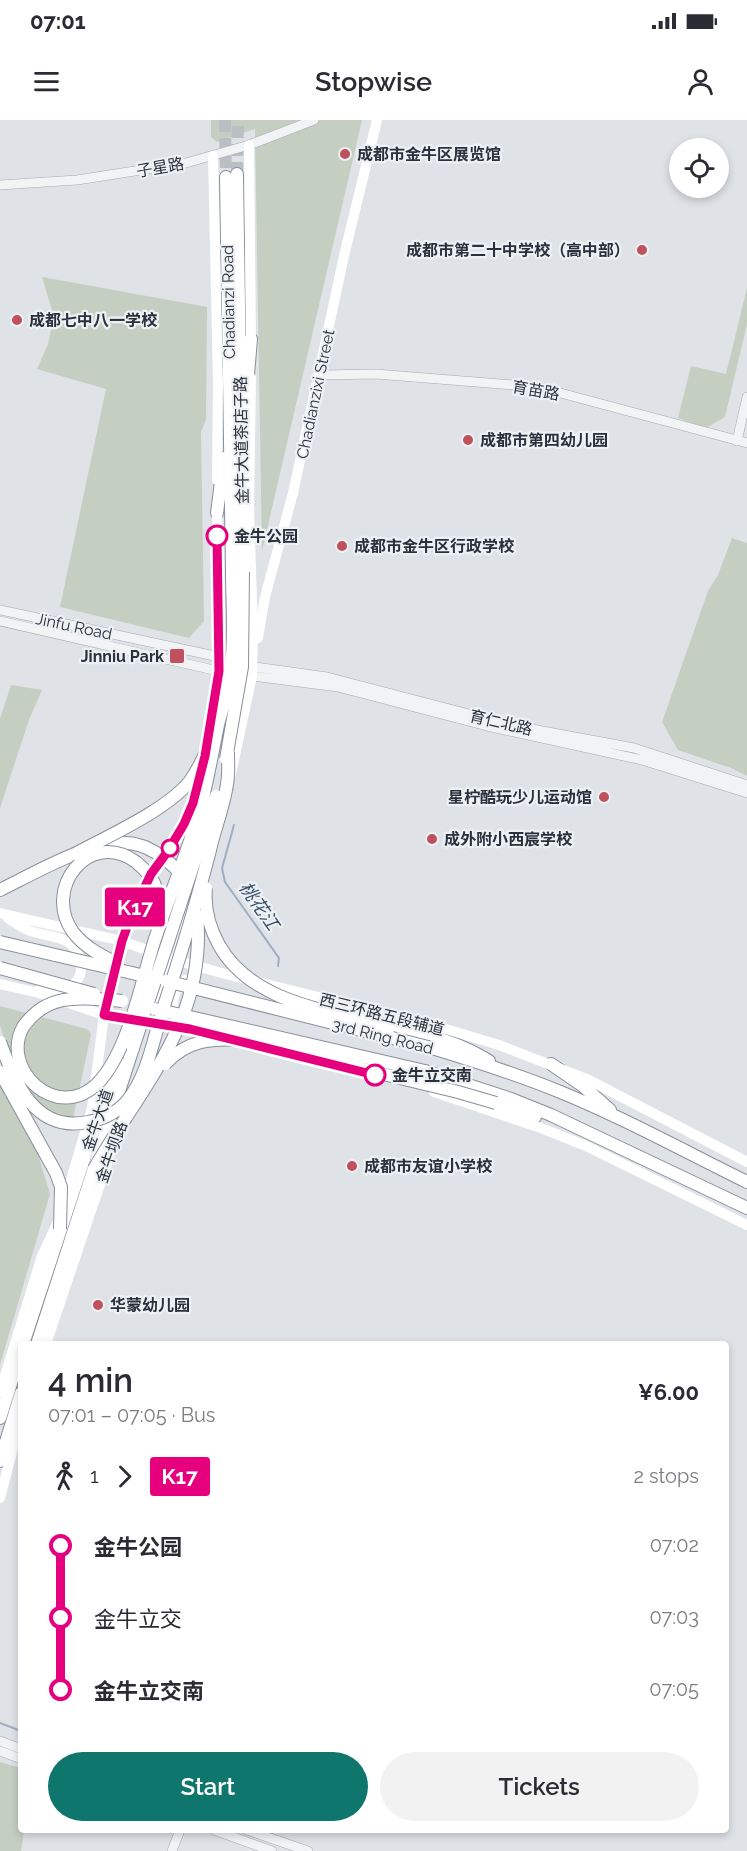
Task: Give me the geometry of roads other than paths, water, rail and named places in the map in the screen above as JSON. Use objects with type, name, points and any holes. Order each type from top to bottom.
[{"type":"highway","name":"Chadianzi Road","points":[[231,176],[229,419],[238,572]]},
{"type":"highway","name":"金牛大道茶店子路","points":[[155,940],[199,814],[231,667],[238,572],[240,466],[231,176]]},
{"type":"highway","points":[[240,466],[251,339]]},
{"type":"highway","points":[[216,513],[229,419]]},
{"type":"highway","name":"金牛大道茶店子路","points":[[169,953],[228,752],[243,667],[238,572]]},
{"type":"highway","points":[[0,890],[75,854],[155,810],[171,798],[189,782],[203,759],[218,725]]},
{"type":"highway","points":[[0,1042],[22,1093],[34,1107],[51,1118],[68,1123],[98,1120],[113,1113],[127,1100],[141,1077],[187,939],[228,783],[228,752]]},
{"type":"highway","points":[[75,854],[108,844],[126,843],[157,852],[171,862],[191,892],[199,937],[192,990],[176,1034],[154,1076],[118,1128],[94,1169]]},
{"type":"highway","points":[[210,847],[205,901],[208,918],[214,936],[225,956],[241,974],[263,989],[287,1000],[436,1037],[472,1051],[506,1070]]},
{"type":"highway","points":[[132,972],[98,954],[84,943],[65,917],[62,902],[64,887],[69,875],[77,865],[89,856],[103,852],[132,859],[146,870],[154,883],[157,900],[155,940]]},
{"type":"highway","name":"金牛大道","points":[[24,1341],[123,1044],[155,940]]},
{"type":"highway","name":"3rd Ring Road","points":[[0,942],[132,972],[432,1048],[506,1070],[620,1119],[747,1182]]},
{"type":"highway","name":"金牛大道","points":[[39,1341],[94,1169],[169,953]]},
{"type":"highway","name":"3rd Ring Road","points":[[0,968],[122,1001],[425,1071],[511,1099],[605,1139],[747,1208]]},
{"type":"highway","points":[[122,1001],[61,999],[45,1006],[30,1017],[20,1031],[15,1049],[25,1078],[36,1088],[52,1097],[70,1097],[82,1094],[96,1084],[107,1071],[123,1044]]},
{"type":"highway","points":[[154,1076],[172,1056],[199,1041],[242,1040],[458,1092],[605,1139]]},
{"type":"highway","points":[[551,1064],[582,1086],[620,1119]]},
{"type":"highway","points":[[0,1072],[56,1173],[62,1196],[60,1229]]},
{"type":"highway","points":[[0,1418],[18,1361]]},
{"type":"highway","points":[[1,1457],[18,1403]]},
{"type":"main road","name":"Chadianzixi Street","points":[[252,672],[265,597],[293,492],[344,256],[377,120]]},
{"type":"main road","points":[[182,929],[226,793],[242,729],[252,672],[249,505],[251,339],[249,145]]},
{"type":"main road","name":"金牛坝路","points":[[0,1392],[42,1256],[59,1219],[92,1108],[104,1015],[122,941],[135,906],[151,874],[184,824],[193,803],[205,756],[219,671],[216,513],[218,383],[213,156]]},
{"type":"main road","name":"Jinfu Road","points":[[219,671],[252,672]]},
{"type":"main road","points":[[0,914],[28,930],[71,942],[78,949],[81,967],[75,984],[68,989],[24,989]]},
{"type":"main road","name":"西三环路五段辅道","points":[[0,914],[169,953],[229,975],[436,1026],[499,1045],[589,1080],[747,1162]]},
{"type":"main road","name":"金牛坝路","points":[[47,1341],[154,1023],[169,953]]},
{"type":"main road","points":[[190,1029],[176,1018],[172,1011],[175,994],[181,983],[193,976],[229,975]]},
{"type":"main road","points":[[0,984],[24,989],[104,1015],[190,1029],[398,1081],[460,1100],[586,1146],[747,1225]]},
{"type":"main road","points":[[0,1498],[18,1428]]},
{"type":"main road","points":[[1,1457],[16,1435]]},
{"type":"street","name":"子星路","points":[[0,185],[77,180],[186,163],[249,145],[314,120]]},
{"type":"street","name":"育苗路","points":[[320,375],[376,374],[538,387],[742,442]]},
{"type":"street","points":[[742,442],[747,397]]},
{"type":"street","name":"Jinfu Road","points":[[0,610],[217,656],[252,672]]},
{"type":"street","name":"Jinfu Road","points":[[0,621],[219,671]]},
{"type":"street","name":"育仁北路","points":[[252,672],[327,677],[488,719],[634,748],[747,785]]},
{"type":"street","points":[[252,672],[338,687],[487,726],[642,760],[747,794]]},
{"type":"street","points":[[169,953],[182,929]]},
{"type":"street","points":[[0,1741],[18,1748]]},
{"type":"street","points":[[0,1751],[18,1758]]},
{"type":"street","points":[[172,1851],[179,1833]]},
{"type":"street","points":[[222,1833],[272,1851]]},
{"type":"street","points":[[256,1833],[308,1851]]},
{"type":"waterway","name":"桃花江","points":[[234,825],[222,868],[225,882],[279,958],[278,966]]},
{"type":"waterway","name":"桃花江","points":[[0,1723],[18,1730]]},
{"type":"tunnel","points":[[225,120],[226,177]]},
{"type":"tunnel","points":[[237,174],[238,120]]},
{"type":"place","name":"成都市金牛区展览馆","points":[[345,154]]},
{"type":"place","name":"成都市第二十中学校（高中部）","points":[[642,250]]},
{"type":"place","name":"成都七中八一学校","points":[[17,320]]},
{"type":"place","name":"成都市第四幼儿园","points":[[468,440]]},
{"type":"place","name":"金牛公园","points":[[217,536]]},
{"type":"place","name":"成都市金牛区行政学校","points":[[342,546]]},
{"type":"place","name":"Jinniu Park","points":[[177,656]]},
{"type":"place","name":"星柠酷玩少儿运动馆","points":[[604,797]]},
{"type":"place","name":"成外附小西宸学校","points":[[432,839]]},
{"type":"place","name":"金牛立交南","points":[[375,1075]]},
{"type":"place","name":"成都市友谊小学校","points":[[352,1166]]},
{"type":"place","name":"华蒙幼儿园","points":[[98,1305]]}]
